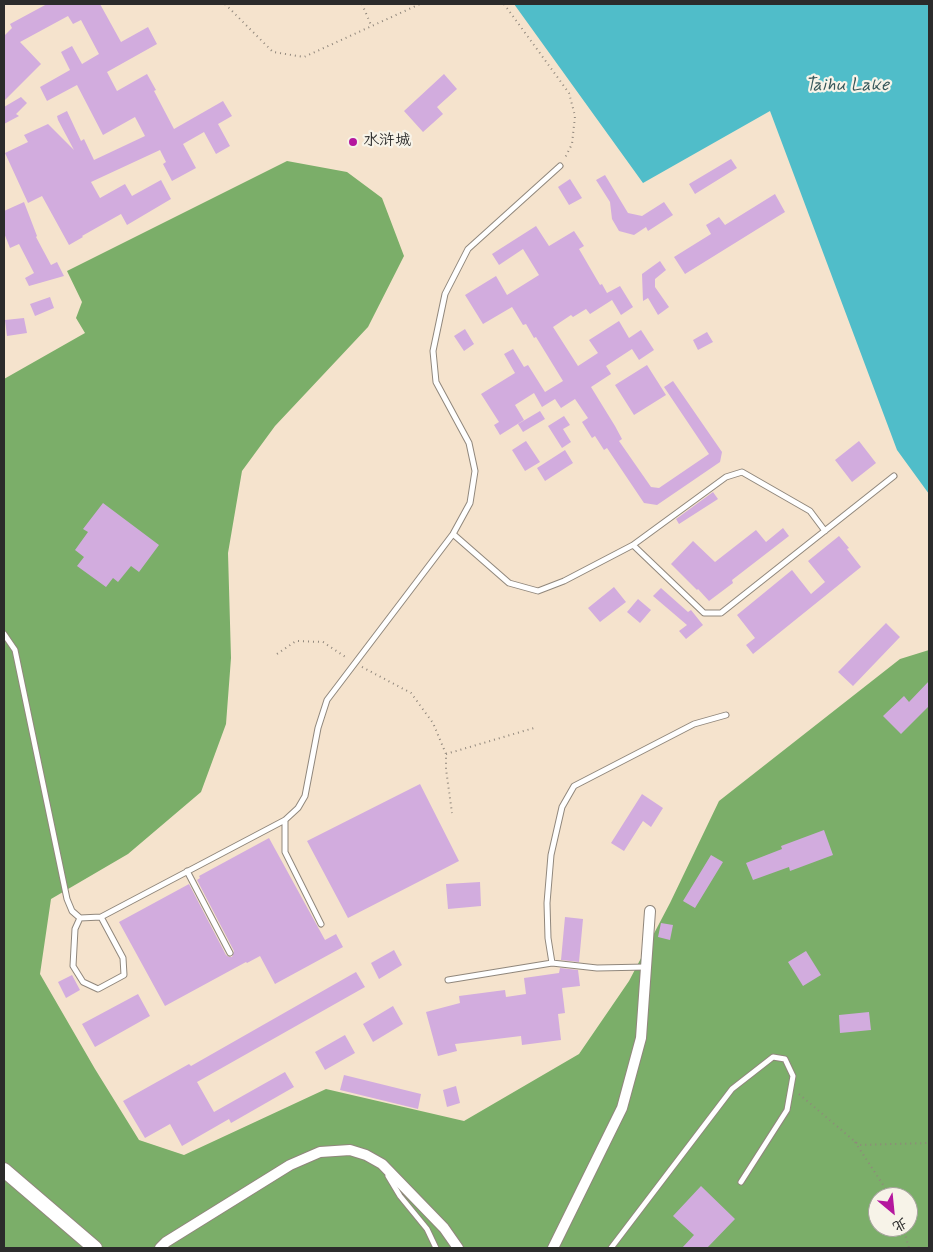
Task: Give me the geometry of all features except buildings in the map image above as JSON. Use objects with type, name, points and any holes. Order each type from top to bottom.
[{"type":"street","points":[[553,1248],[622,1108],[642,1038],[650,911]]},
{"type":"street","points":[[160,1248],[166,1242],[290,1165],[320,1152],[350,1150],[366,1154],[382,1164],[444,1228],[458,1248]]},
{"type":"street","points":[[4,1170],[95,1248]]},
{"type":"lane","points":[[4,634],[15,650],[67,899],[72,911],[80,918],[101,917],[285,820],[298,808],[305,796],[318,728],[327,700],[453,534],[470,503],[475,471],[469,443],[436,382],[433,351],[445,294],[468,249],[560,166]]},
{"type":"lane","points":[[453,534],[509,583],[538,591],[564,581],[633,545],[726,477],[742,472],[810,511],[825,531]]},
{"type":"lane","points":[[633,545],[704,613],[721,614],[894,476]]},
{"type":"lane","points":[[552,963],[548,938],[547,903],[551,854],[562,807],[574,786],[694,724],[726,715]]},
{"type":"lane","points":[[285,820],[285,852],[321,924]]},
{"type":"lane","points":[[187,872],[230,953]]},
{"type":"lane","points":[[80,918],[75,929],[73,966],[84,982],[98,989],[124,975],[123,958],[101,917]]},
{"type":"lane","points":[[448,980],[552,963],[597,968],[646,967]]},
{"type":"lane","points":[[611,1248],[732,1089],[773,1057],[785,1059],[792,1076],[787,1110],[741,1182]]},
{"type":"lane","points":[[382,1164],[400,1196],[427,1229],[436,1248]]},
{"type":"path","points":[[226,4],[273,52],[304,57],[420,4]]},
{"type":"path","points":[[362,4],[372,25]]},
{"type":"path","points":[[504,4],[569,93],[575,116],[572,144],[560,166]]},
{"type":"path","points":[[277,654],[296,641],[323,642],[355,664],[411,693],[433,724],[446,754],[446,769],[452,813]]},
{"type":"path","points":[[446,754],[534,728]]},
{"type":"path","points":[[791,1088],[859,1145],[929,1143]]},
{"type":"path","points":[[852,1138],[884,1187]]},
{"type":"green space","points":[[287,161],[347,172],[382,198],[404,256],[368,327],[275,426],[242,471],[228,553],[231,658],[226,724],[201,792],[128,854],[51,899],[40,974],[139,1140],[184,1155],[326,1089],[464,1121],[579,1054],[629,981],[670,903],[719,801],[900,659],[929,650],[929,1248],[4,1248],[4,379],[85,333],[76,318],[82,302],[67,271]]},
{"type":"water","name":"Taihu Lake","points":[[514,4],[929,4],[929,494],[897,450],[770,111],[643,183]]},
{"type":"place","name":"水浒城","points":[[353,142]]}]
